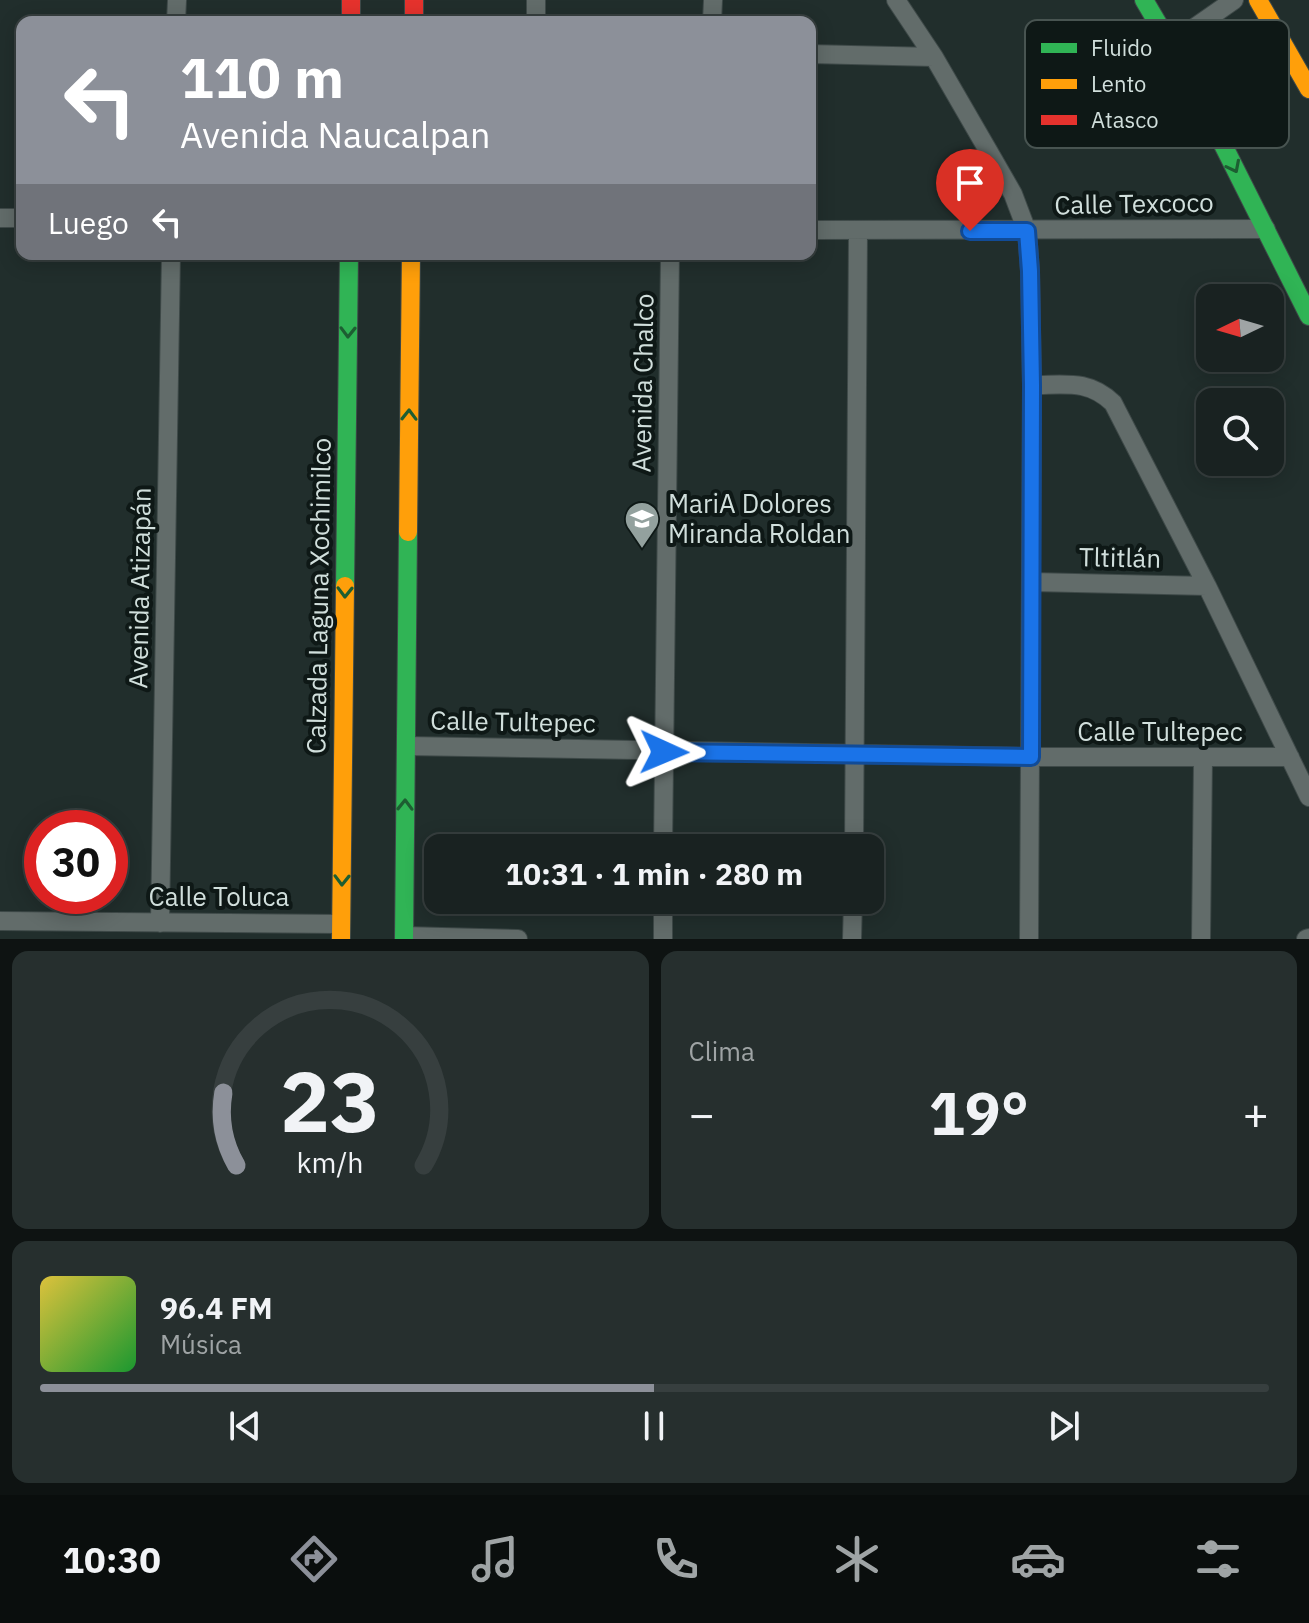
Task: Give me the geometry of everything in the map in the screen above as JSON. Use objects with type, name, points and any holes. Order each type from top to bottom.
[{"type":"main road","points":[[1144,0],[1156,20]]},
{"type":"main road","points":[[1258,0],[1269,20]]},
{"type":"main road","points":[[1289,54],[1309,89]]},
{"type":"main road","points":[[1224,148],[1309,316]]},
{"type":"main road","name":"Calzada Laguna Xochimilco","points":[[341,932],[349,260]]},
{"type":"main road","points":[[404,937],[411,260]]},
{"type":"main road","points":[[343,797],[356,835],[358,939]]},
{"type":"street","points":[[896,0],[934,57],[1013,194],[1027,231],[1032,385],[1029,939]]},
{"type":"street","points":[[1205,20],[1234,0]]},
{"type":"street","points":[[816,54],[934,57]]},
{"type":"street","name":"Calle Texcoco","points":[[816,230],[1266,229]]},
{"type":"street","points":[[854,834],[858,231]]},
{"type":"street","name":"Avenida Atizapán","points":[[160,923],[171,260]]},
{"type":"street","name":"Avenida Chalco","points":[[663,834],[670,260]]},
{"type":"street","points":[[1032,385],[1090,386],[1113,403],[1207,586],[1309,797]]},
{"type":"street","name":"Tltitlán","points":[[1032,582],[1207,586]]},
{"type":"street","name":"Calle Tultepec","points":[[406,746],[1031,757],[1290,757]]},
{"type":"street","points":[[1201,939],[1203,759]]},
{"type":"street","points":[[663,914],[663,939]]},
{"type":"street","points":[[852,939],[853,914]]},
{"type":"street","name":"Calle Toluca","points":[[0,921],[160,923],[341,932]]},
{"type":"street","points":[[404,937],[518,939]]},
{"type":"traffic: fast","points":[[1144,0],[1156,20]]},
{"type":"traffic: fast","points":[[1225,148],[1309,316]]},
{"type":"traffic: fast","points":[[345,586],[349,260]]},
{"type":"traffic: fast","points":[[404,939],[408,532]]},
{"type":"traffic: slow","points":[[1258,0],[1269,20]]},
{"type":"traffic: slow","points":[[1289,54],[1309,89]]},
{"type":"traffic: slow","points":[[408,532],[411,260]]},
{"type":"traffic: slow","points":[[341,939],[345,586]]},
{"type":"traffic: jam","points":[[351,0],[351,16]]},
{"type":"traffic: jam","points":[[414,0],[414,16]]},
{"type":"place","name":"MariA Dolores Miranda Roldan","points":[[642,550]]},
{"type":"route","points":[[664,752],[1031,757],[1032,385],[1027,231],[970,231]]}]
